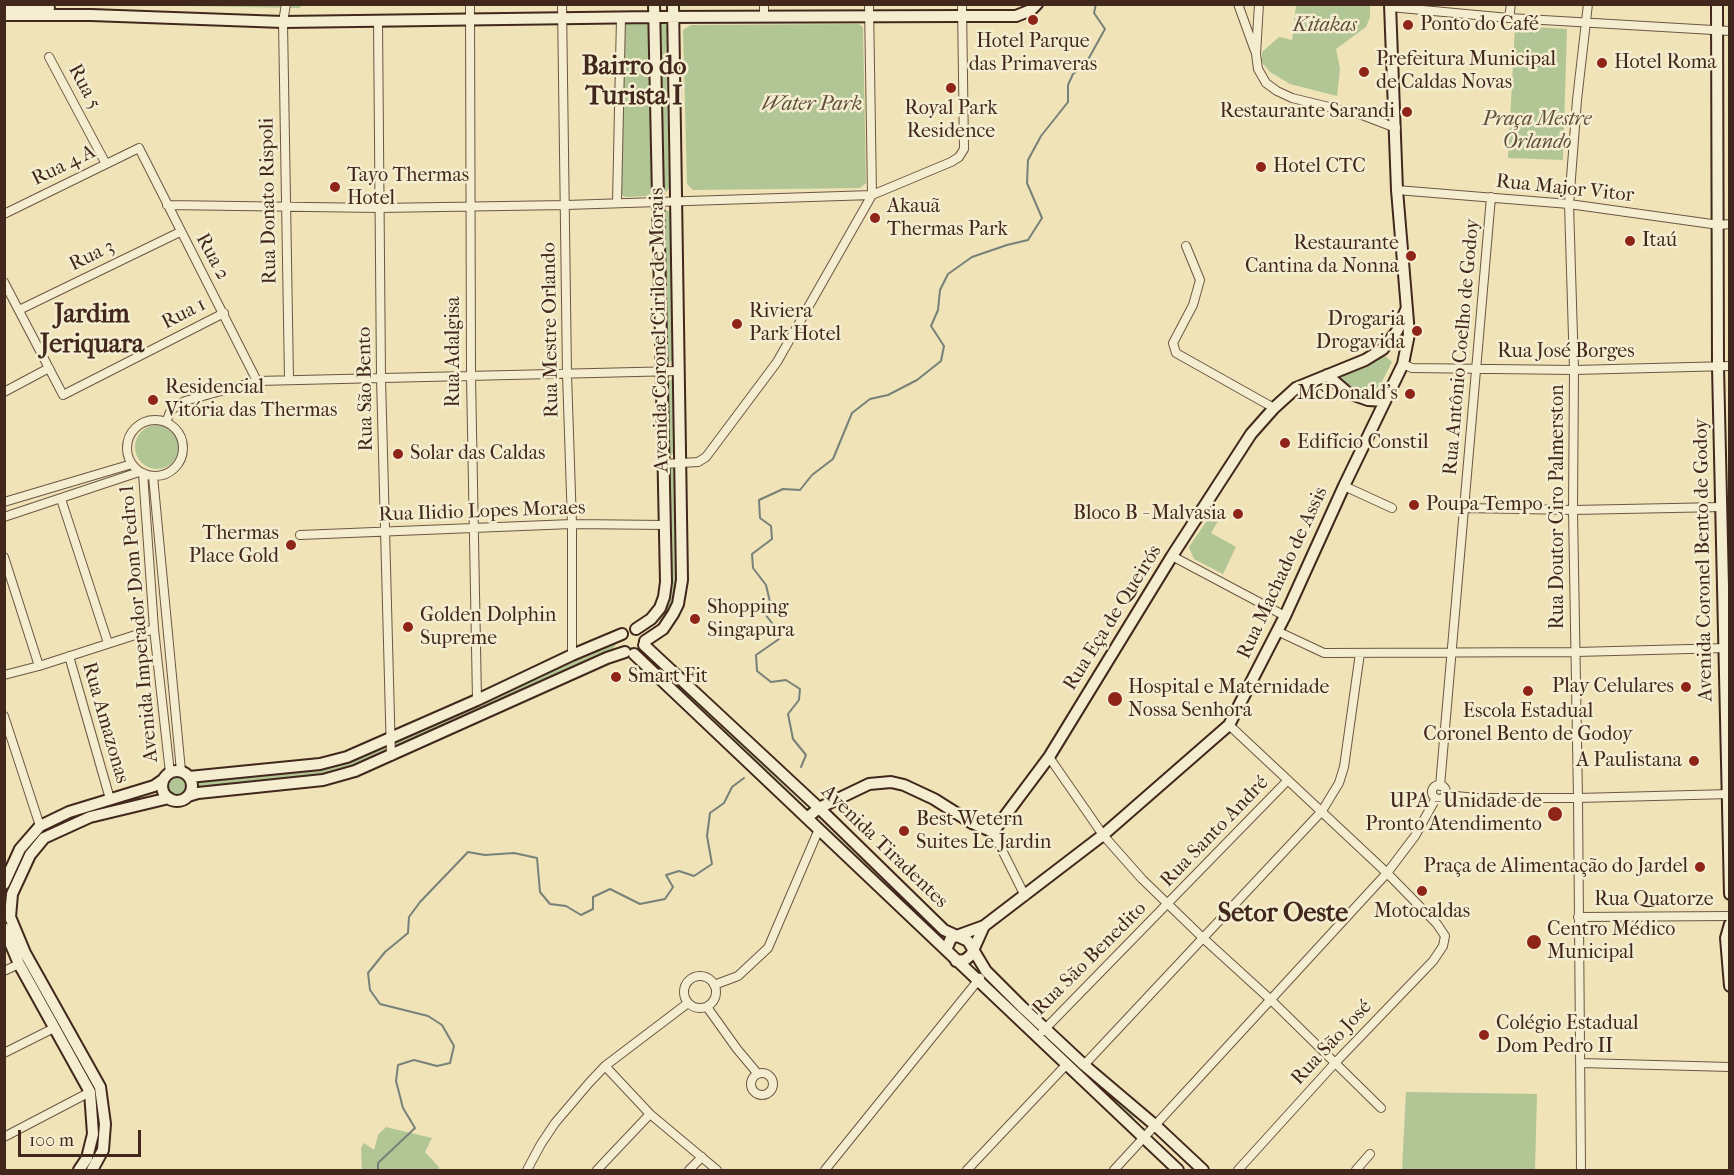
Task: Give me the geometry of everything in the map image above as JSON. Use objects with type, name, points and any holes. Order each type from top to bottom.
[{"type":"main road","name":"Avenida Coronel Cirilo de Morais","points":[[636,629],[660,608],[666,582],[654,4]]},
{"type":"main road","name":"Avenida Coronel Cirilo de Morais","points":[[644,643],[663,629],[678,604],[682,580],[674,4]]},
{"type":"main road","name":"Avenida Coronel Bento de Godoy","points":[[1717,4],[1724,225],[1730,894]]},
{"type":"main road","name":"Rua Machado de Assis","points":[[955,936],[984,926],[1025,896],[1102,835],[1229,725],[1286,616],[1344,486],[1403,364],[1409,334],[1396,190],[1396,128],[1390,6]]},
{"type":"main road","points":[[4,7],[54,8],[91,15]]},
{"type":"main road","points":[[4,15],[91,15],[283,22],[621,17],[1016,16],[1034,8]]},
{"type":"main road","name":"Rua Eça de Queirós","points":[[993,832],[1049,757],[1172,556],[1251,434],[1296,388],[1365,360],[1383,349],[1397,330],[1407,307]]},
{"type":"main road","points":[[1383,349],[1393,354],[1403,364]]},
{"type":"main road","points":[[1327,375],[1348,393],[1368,400],[1385,401]]},
{"type":"main road","points":[[651,618],[663,629]]},
{"type":"main road","points":[[4,884],[20,849],[40,826],[69,812],[154,786],[176,775],[334,762],[363,752],[628,630],[636,629],[642,634],[644,643],[640,651],[596,663],[355,771],[323,780],[198,793],[179,800],[169,798],[90,817],[44,838],[30,855],[20,874],[12,894],[7,918],[100,1087],[105,1124],[103,1150],[92,1170]]},
{"type":"main road","points":[[621,634],[619,642],[630,653]]},
{"type":"main road","name":"Avenida Tiradentes","points":[[644,643],[944,930],[968,941],[986,971],[1084,1065],[1156,1126],[1203,1170]]},
{"type":"main road","name":"Avenida Tiradentes","points":[[630,653],[808,818],[1178,1170]]},
{"type":"main road","points":[[176,775],[192,786],[188,796]]},
{"type":"main road","points":[[169,798],[162,788],[176,775]]},
{"type":"main road","points":[[808,818],[819,808],[870,784],[891,782],[904,785],[934,799],[972,823],[993,832]]},
{"type":"main road","points":[[956,961],[968,958],[974,951],[984,926]]},
{"type":"main road","points":[[1729,927],[1730,986]]},
{"type":"main road","points":[[4,928],[19,964],[90,1092],[93,1134],[87,1158],[79,1170]]},
{"type":"main road","points":[[946,950],[948,941],[955,936]]},
{"type":"street","name":"Rua Donato Rispoli","points":[[286,4],[283,22],[289,379]]},
{"type":"street","name":"Rua Adalgisa","points":[[470,4],[471,376],[477,700]]},
{"type":"street","name":"Rua Mestre Orlando","points":[[561,4],[567,374],[572,524],[572,655]]},
{"type":"street","points":[[764,4],[764,16]]},
{"type":"street","points":[[664,464],[698,462],[706,457],[777,362],[872,195],[869,4]]},
{"type":"street","points":[[167,206],[379,208],[566,205],[872,195],[951,162],[959,157],[964,149],[962,4]]},
{"type":"street","points":[[1238,4],[1256,54]]},
{"type":"street","points":[[1259,4],[1256,54],[1258,69],[1262,78],[1276,91],[1292,98],[1362,115],[1396,128]]},
{"type":"street","points":[[1509,18],[1511,4]]},
{"type":"street","name":"Rua Doutor Ciro Palmerston","points":[[1581,1170],[1573,510],[1574,370],[1569,204],[1577,100],[1588,4]]},
{"type":"street","points":[[1390,6],[1509,18],[1730,31]]},
{"type":"street","points":[[617,202],[621,17]]},
{"type":"street","name":"Rua São Bento","points":[[378,21],[381,378],[391,756]]},
{"type":"street","name":"Rua 5","points":[[49,57],[106,164]]},
{"type":"street","name":"Rua 4 A","points":[[4,214],[139,148]]},
{"type":"street","name":"Rua 2","points":[[139,148],[257,381]]},
{"type":"street","name":"Rua Major Vitor","points":[[1396,190],[1569,204],[1724,225]]},
{"type":"street","name":"Rua Antônio Coelho de Godoy","points":[[1114,1170],[1387,873],[1415,836],[1436,798],[1433,791],[1440,786],[1491,197]]},
{"type":"street","name":"Rua 3","points":[[19,310],[180,232]]},
{"type":"street","points":[[1186,246],[1200,280],[1193,305],[1173,343],[1176,353],[1274,408]]},
{"type":"street","points":[[4,392],[49,368],[6,288]]},
{"type":"street","name":"Rua 1","points":[[49,368],[63,394],[224,313]]},
{"type":"street","name":"Rua José Borges","points":[[1403,364],[1412,368],[1574,370],[1724,367]]},
{"type":"street","points":[[166,422],[171,410],[185,401],[257,381],[678,372]]},
{"type":"street","points":[[148,421],[166,422],[179,433],[183,441],[182,459],[170,472],[153,476],[141,472],[132,464],[127,447],[134,431],[148,421]]},
{"type":"street","points":[[4,502],[132,464]]},
{"type":"street","points":[[4,517],[141,472]]},
{"type":"street","name":"Avenida Imperador Dom Pedro l","points":[[141,472],[154,629],[176,775]]},
{"type":"street","name":"Avenida Imperador Dom Pedro l","points":[[153,476],[176,775]]},
{"type":"street","points":[[1344,486],[1392,508]]},
{"type":"street","points":[[60,499],[108,643]]},
{"type":"street","points":[[1465,508],[1573,510],[1726,507]]},
{"type":"street","name":"Rua Ilidio Lopes Moraes","points":[[300,535],[572,524],[665,525]]},
{"type":"street","points":[[1172,556],[1286,616]]},
{"type":"street","points":[[4,558],[39,666]]},
{"type":"street","points":[[4,675],[154,629]]},
{"type":"street","points":[[1277,631],[1324,653],[1576,652],[1726,648]]},
{"type":"street","points":[[1084,1065],[1322,811],[1339,783],[1344,767],[1360,653]]},
{"type":"street","name":"Rua Amazonas","points":[[69,656],[110,800]]},
{"type":"street","points":[[5,717],[40,826]]},
{"type":"street","points":[[1229,725],[1387,873]]},
{"type":"street","points":[[1049,757],[1102,835],[1167,905],[1272,1000],[1382,1108]]},
{"type":"street","name":"Rua Santo André","points":[[1167,905],[1287,781]]},
{"type":"street","points":[[1436,798],[1442,799],[1445,795],[1445,788],[1440,786]]},
{"type":"street","points":[[1445,795],[1477,798],[1578,798],[1728,794]]},
{"type":"street","points":[[714,985],[738,976],[768,948],[819,829]]},
{"type":"street","points":[[993,832],[1025,896]]},
{"type":"street","name":"Rua São José","points":[[1239,1170],[1335,1063],[1433,962],[1443,946],[1445,936],[1437,924],[1387,873]]},
{"type":"street","name":"Rua São Benedito","points":[[1036,1037],[1167,905]]},
{"type":"street","name":"Rua Quatorze","points":[[1578,917],[1730,916]]},
{"type":"street","points":[[4,971],[19,964]]},
{"type":"street","points":[[825,1170],[986,971]]},
{"type":"street","points":[[706,978],[714,985],[716,995],[707,1007],[696,1008],[685,998],[685,987],[691,979],[706,978]]},
{"type":"street","points":[[527,1170],[555,1123],[605,1066],[688,1002]]},
{"type":"street","points":[[707,1007],[737,1050],[758,1074]]},
{"type":"street","points":[[4,1053],[54,1029]]},
{"type":"street","points":[[1581,1063],[1730,1067]]},
{"type":"street","points":[[967,1170],[1066,1065]]},
{"type":"street","points":[[605,1066],[650,1114],[717,1170]]},
{"type":"street","points":[[4,1137],[90,1092]]},
{"type":"street","points":[[597,1170],[650,1114]]},
{"type":"street","points":[[1356,1170],[1370,1154]]},
{"type":"street","points":[[689,1170],[702,1157]]},
{"type":"green space","points":[[131,5],[303,5],[299,8]]},
{"type":"green space","name":"Kitakas","points":[[1296,5],[1370,5],[1370,17],[1366,27],[1336,49],[1340,69],[1337,96],[1290,84],[1270,72],[1262,62],[1262,52],[1279,37],[1292,40]]},
{"type":"green space","points":[[624,22],[645,22],[650,28],[653,191],[648,196],[627,197],[621,193]]},
{"type":"green space","points":[[664,22],[667,26],[669,188],[666,192],[662,189],[660,26]]},
{"type":"green space","name":"Water Park","points":[[859,24],[863,27],[866,183],[860,188],[693,190],[687,184],[683,30],[691,25]]},
{"type":"green space","name":"Praça Mestre Orlando","points":[[1515,26],[1567,29],[1563,160],[1508,158]]},
{"type":"green space","points":[[665,210],[670,211],[673,359],[669,363],[666,359],[663,214]]},
{"type":"green space","points":[[1384,355],[1392,362],[1374,394],[1357,394],[1342,382],[1343,375]]},
{"type":"green space","points":[[667,380],[673,382],[675,452],[671,455],[668,452]]},
{"type":"green space","points":[[157,425],[172,432],[179,447],[172,462],[157,469],[142,462],[135,447],[142,432]]},
{"type":"green space","points":[[672,467],[675,471],[675,592],[671,608],[662,621],[659,619],[668,471]]},
{"type":"green space","points":[[1210,516],[1218,521],[1211,533],[1236,547],[1223,574],[1194,559],[1189,547]]},
{"type":"green space","points":[[611,642],[616,644],[613,649],[365,763],[325,775],[199,787],[195,785],[198,781],[323,768],[347,763]]},
{"type":"green space","points":[[649,655],[809,810],[807,811],[646,659]]},
{"type":"green space","points":[[177,776],[184,779],[187,786],[184,793],[177,796],[170,793],[167,786],[170,779]]},
{"type":"green space","points":[[816,817],[947,939],[944,943],[813,819]]},
{"type":"green space","points":[[1044,1034],[1135,1118],[1131,1120],[1042,1036]]},
{"type":"green space","points":[[1406,1092],[1537,1094],[1535,1170],[1402,1170]]},
{"type":"green space","points":[[386,1127],[432,1138],[425,1152],[439,1167],[438,1170],[362,1170],[361,1148],[364,1143],[374,1150],[378,1135]]},
{"type":"waterway","points":[[801,767],[806,755],[793,739],[788,714],[799,700],[800,689],[786,680],[771,682],[757,671],[756,655],[779,639],[775,627],[765,614],[770,602],[766,585],[753,568],[752,554],[772,539],[771,526],[760,518],[759,500],[783,489],[800,490],[812,475],[833,459],[852,413],[870,399],[888,395],[917,380],[941,361],[944,346],[931,326],[938,310],[940,290],[948,274],[972,257],[1028,240],[1042,218],[1027,183],[1028,160],[1041,136],[1068,102],[1068,85],[1073,74],[1085,65],[1105,29],[1094,13],[1096,4]]},
{"type":"waterway","points":[[378,1170],[378,1163],[415,1128],[403,1108],[396,1081],[398,1065],[414,1060],[437,1066],[450,1063],[454,1046],[442,1025],[428,1016],[380,1004],[370,990],[368,973],[385,952],[408,933],[409,917],[420,902],[468,852],[485,855],[514,853],[537,858],[540,892],[550,904],[566,906],[581,915],[593,909],[593,897],[610,889],[640,904],[665,899],[673,887],[666,875],[679,871],[694,876],[712,864],[707,836],[710,813],[724,803],[732,787],[744,778]]},
{"type":"place","name":"Hotel Parque das Primaveras","points":[[1033,20]]},
{"type":"place","name":"Ponto do Café","points":[[1408,25]]},
{"type":"place","name":"Hotel Roma","points":[[1602,63]]},
{"type":"place","name":"Prefeitura Municipal de Caldas Novas","points":[[1364,72]]},
{"type":"place","name":"Royal Park Residence","points":[[951,88]]},
{"type":"place","name":"Restaurante Sarandi","points":[[1407,112]]},
{"type":"place","name":"Hotel CTC","points":[[1261,167]]},
{"type":"place","name":"Tayo Thermas Hotel","points":[[335,187]]},
{"type":"place","name":"Akauã Thermas Park","points":[[875,218]]},
{"type":"place","name":"Itaú","points":[[1630,241]]},
{"type":"place","name":"Restaurante Cantina da Nonna","points":[[1411,256]]},
{"type":"place","name":"Riviera Park Hotel","points":[[737,324]]},
{"type":"place","name":"Drogaria Drogavida","points":[[1417,331]]},
{"type":"place","name":"McDonald's","points":[[1410,394]]},
{"type":"place","name":"Residencial Vitória das Thermas","points":[[153,400]]},
{"type":"place","name":"Edifício Constil","points":[[1285,443]]},
{"type":"place","name":"Solar das Caldas","points":[[398,454]]},
{"type":"place","name":"Poupa Tempo","points":[[1414,505]]},
{"type":"place","name":"Bloco B - Malvasia","points":[[1238,514]]},
{"type":"place","name":"Thermas Place Gold","points":[[291,545]]},
{"type":"place","name":"Shopping Singapura","points":[[695,619]]},
{"type":"place","name":"Golden Dolphin Supreme","points":[[408,627]]},
{"type":"place","name":"Smart Fit","points":[[616,677]]},
{"type":"place","name":"Play Celulares","points":[[1686,687]]},
{"type":"place","name":"Escola Estadual Coronel Bento de Godoy","points":[[1528,691]]},
{"type":"place","name":"Hospital e Maternidade Nossa Senhora","points":[[1115,699]]},
{"type":"place","name":"A Paulistana","points":[[1694,761]]},
{"type":"place","name":"UPA - Unidade de Pronto Atendimento","points":[[1555,814]]},
{"type":"place","name":"Best Wetern Suites Le Jardin","points":[[904,831]]},
{"type":"place","name":"Praça de Alimentação do Jardel","points":[[1700,867]]},
{"type":"place","name":"Motocaldas","points":[[1422,891]]},
{"type":"place","name":"Centro Médico Municipal","points":[[1534,942]]},
{"type":"place","name":"Colégio Estadual Dom Pedro II","points":[[1484,1035]]},
{"type":"district","name":"Bairro do Turista I","points":[[634,82]]},
{"type":"district","name":"Jardim Jeriquara","points":[[92,331]]},
{"type":"district","name":"Setor Oeste","points":[[1283,915]]}]
